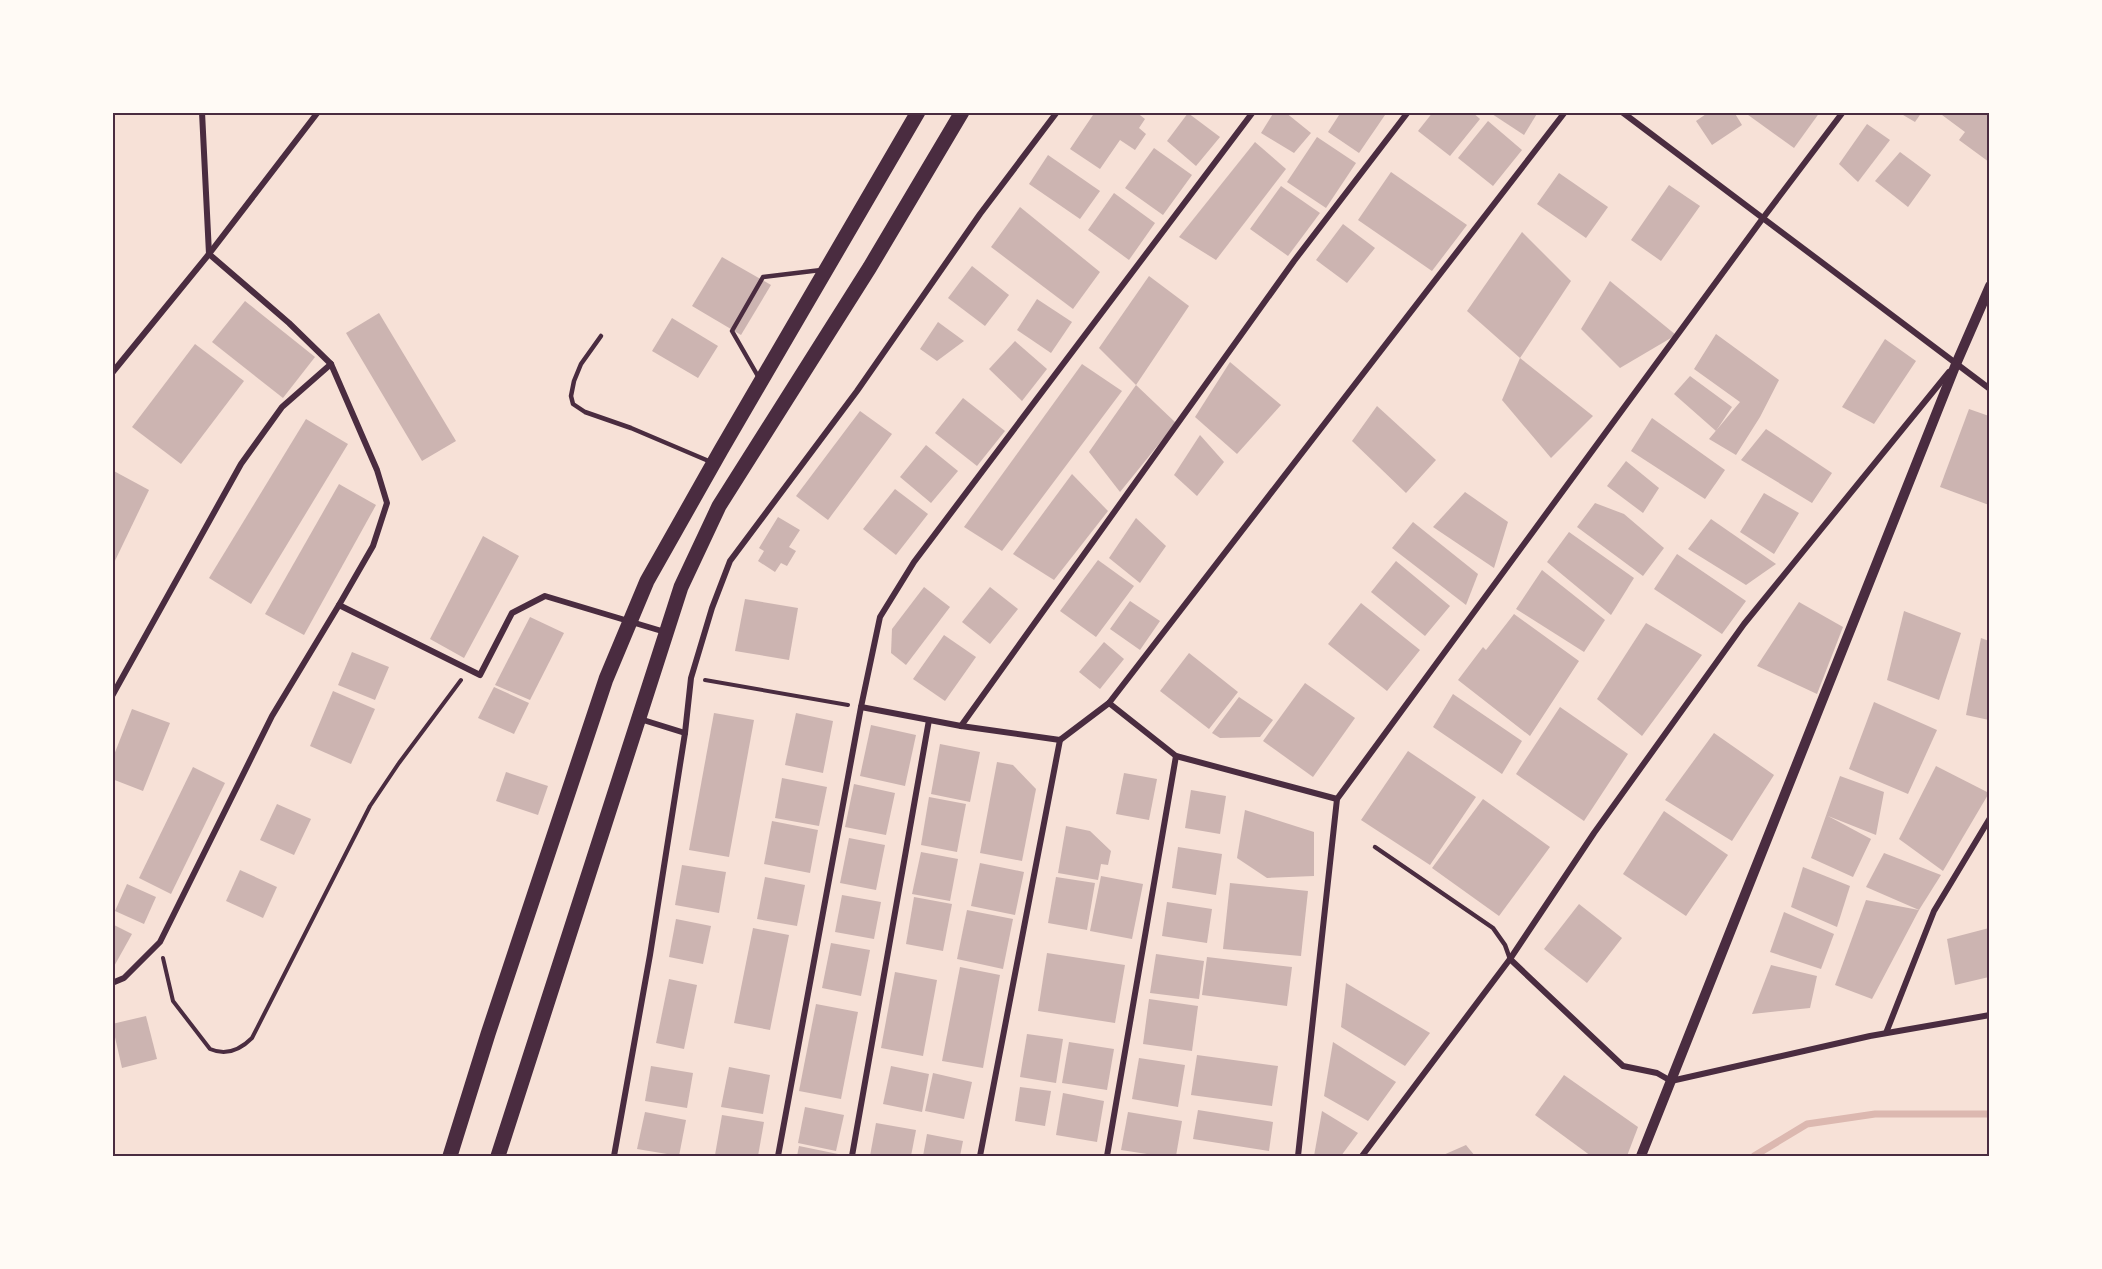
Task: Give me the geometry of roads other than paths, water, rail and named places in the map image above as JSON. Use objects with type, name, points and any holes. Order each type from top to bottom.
[{"type":"main road","points":[[450,1156],[519,938],[606,679],[647,581],[760,381],[918,112]]},
{"type":"main road","points":[[498,1156],[681,586],[719,506],[870,267],[962,112]]},
{"type":"street","points":[[112,983],[124,978],[160,942],[272,716],[373,546],[387,503],[377,470],[331,364],[289,323],[209,254],[202,112]]},
{"type":"street","points":[[112,373],[209,254],[318,112]]},
{"type":"street","points":[[614,1156],[650,955],[685,733],[691,678],[712,608],[730,561],[857,391],[980,214],[1057,112]]},
{"type":"street","points":[[778,1156],[861,707],[880,617],[914,562],[1253,112]]},
{"type":"street","points":[[962,726],[1287,270],[1408,112]]},
{"type":"street","points":[[980,1156],[1060,740],[1109,703],[1565,112]]},
{"type":"street","points":[[1622,112],[1989,389]]},
{"type":"street","points":[[1298,1156],[1337,799],[1762,218],[1844,112]]},
{"type":"street","points":[[1641,1156],[1989,286]]},
{"type":"street","points":[[112,696],[241,464],[282,407],[331,364]]},
{"type":"street","points":[[1362,1156],[1510,959],[1594,833],[1744,624],[1956,364]]},
{"type":"street","points":[[339,605],[480,675],[512,613],[545,596],[667,632]]},
{"type":"street","points":[[1109,703],[1176,756],[1337,799]]},
{"type":"street","points":[[861,707],[962,726],[1060,740]]},
{"type":"street","points":[[640,719],[685,733]]},
{"type":"street","points":[[852,1156],[929,720]]},
{"type":"street","points":[[1107,1156],[1176,756]]},
{"type":"street","points":[[1886,1033],[1934,911],[1989,818]]},
{"type":"street","points":[[1510,959],[1623,1066],[1657,1073],[1671,1081],[1886,1033],[1989,1015]]},
{"type":"lane","points":[[760,381],[732,331],[763,277],[826,269]]},
{"type":"lane","points":[[601,336],[581,364],[574,381],[571,396],[573,404],[585,412],[631,428],[713,463]]},
{"type":"lane","points":[[1375,847],[1493,928],[1505,945],[1510,959]]},
{"type":"waterway","points":[[1754,1156],[1807,1124],[1875,1114],[1990,1114]]}]
